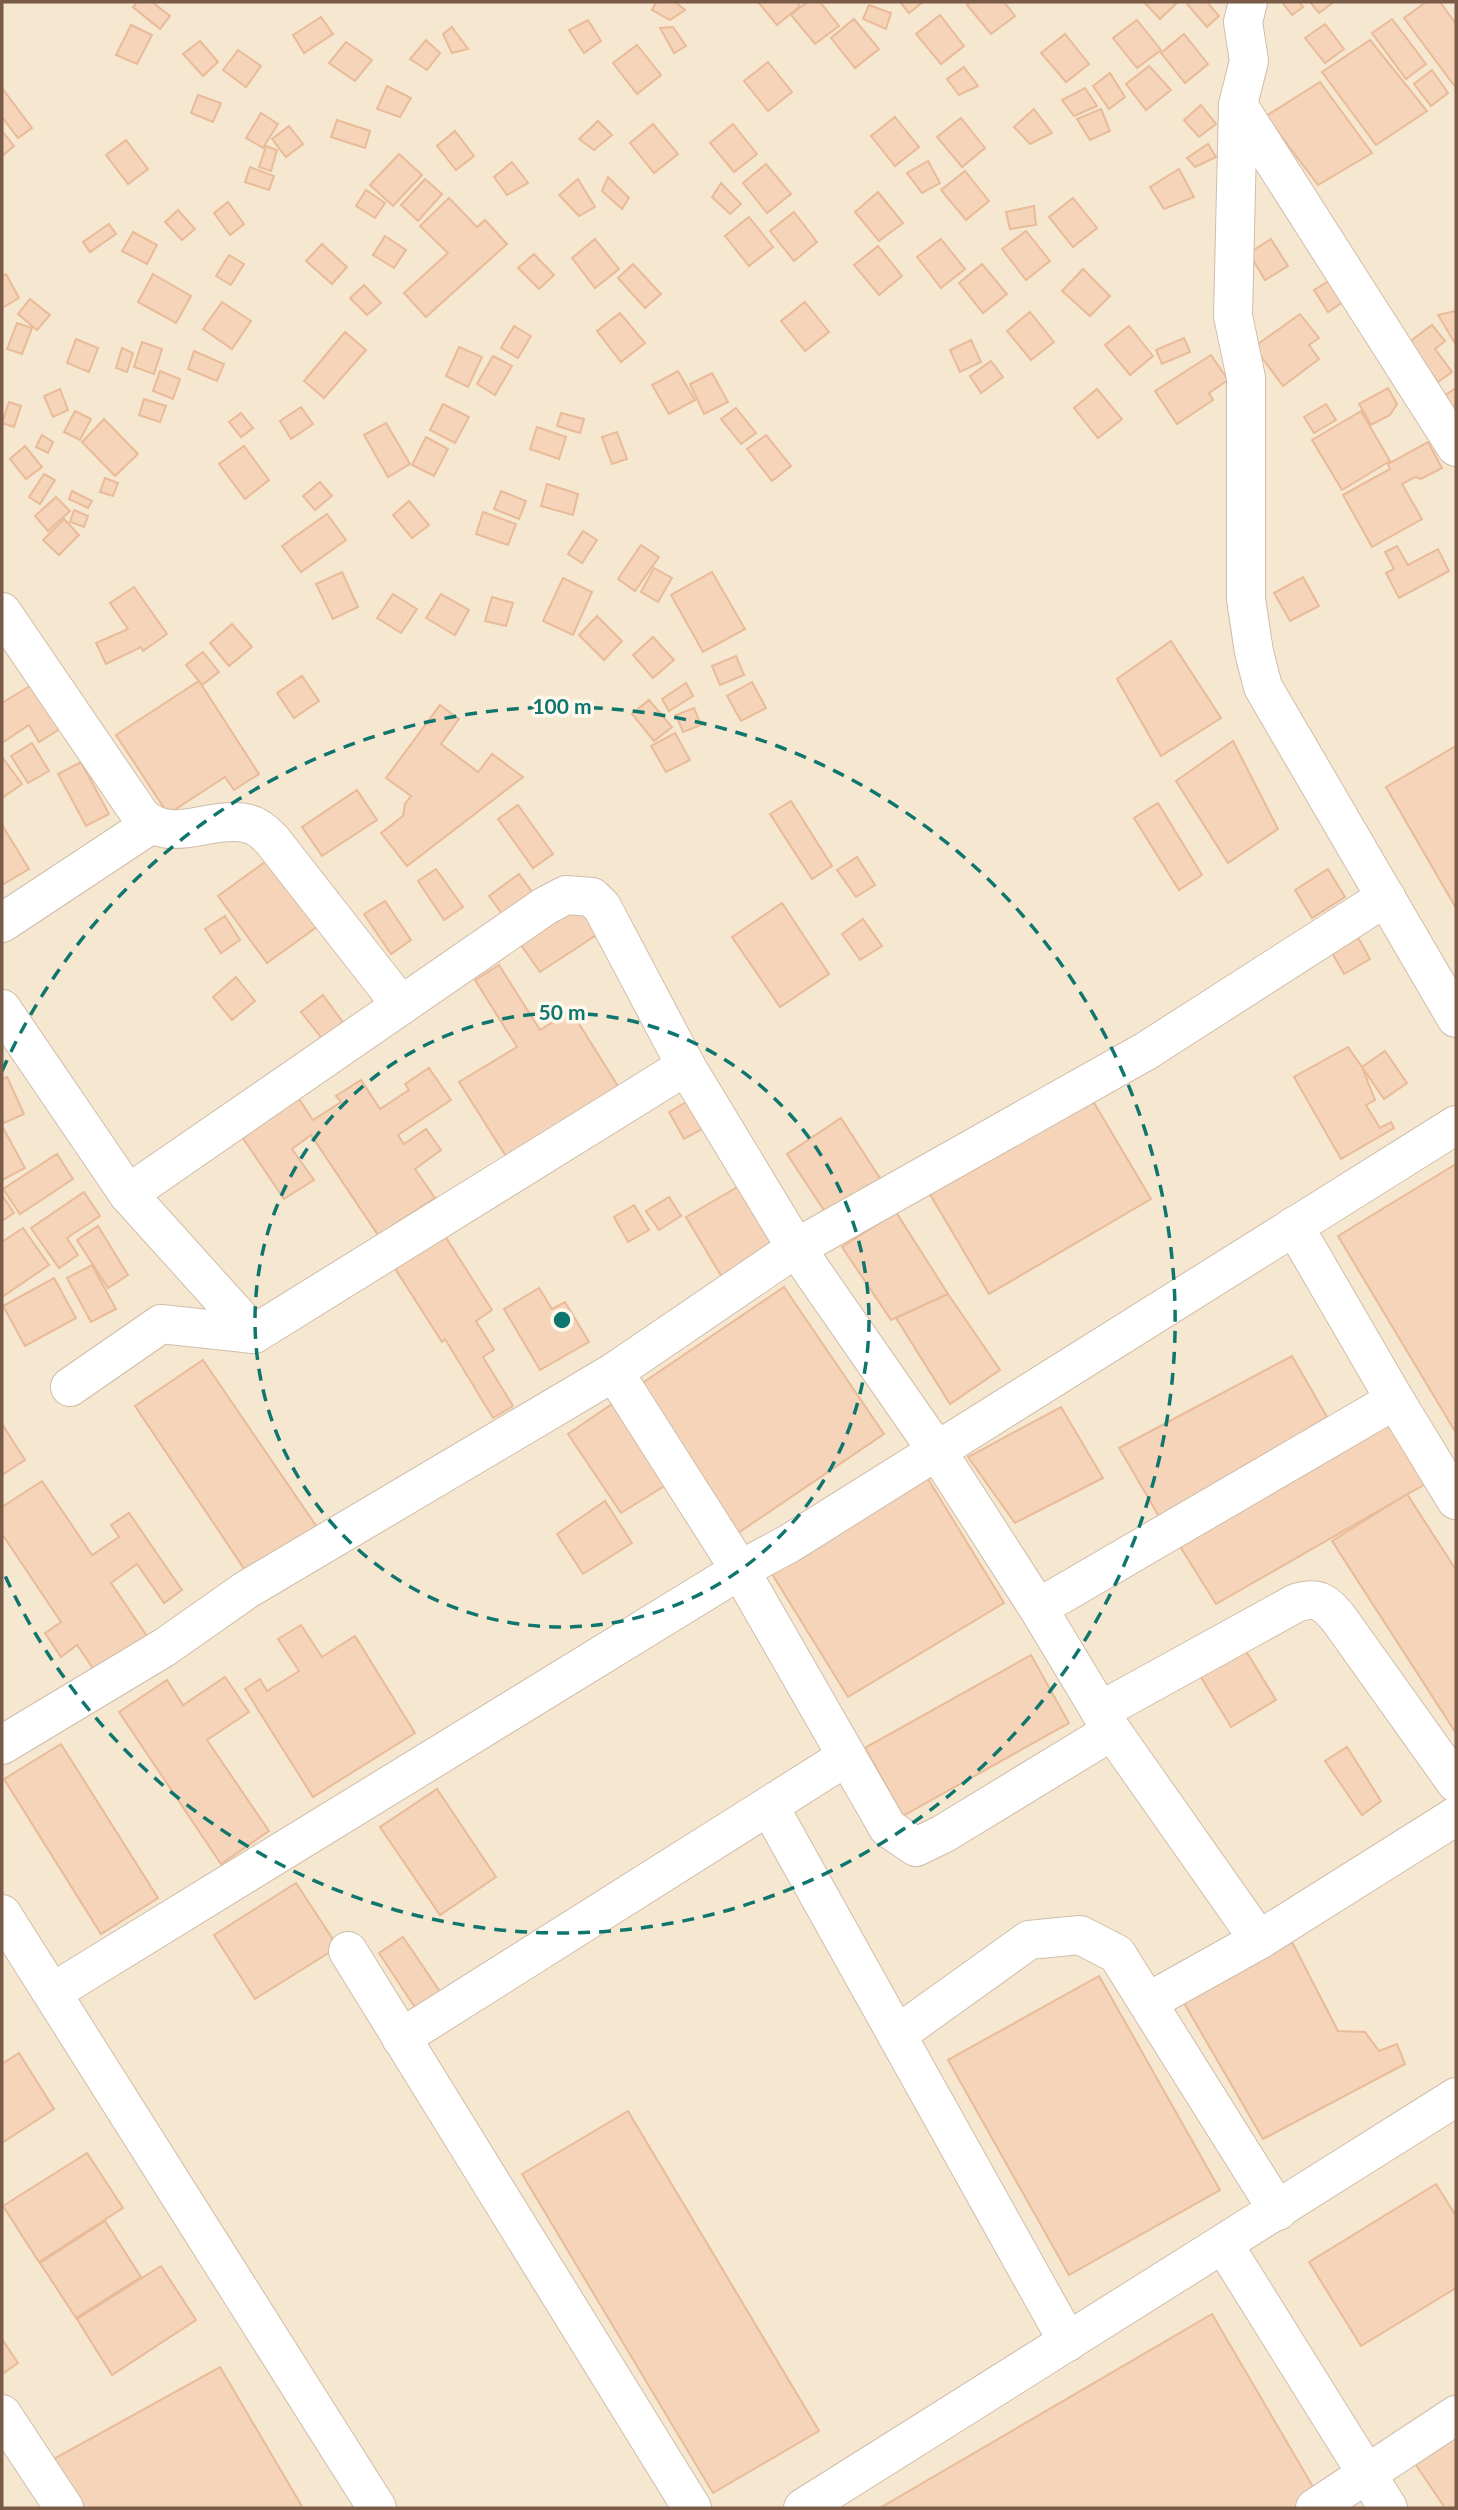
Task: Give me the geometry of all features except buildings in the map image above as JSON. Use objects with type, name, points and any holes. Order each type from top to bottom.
[{"type":"street","points":[[1248,2],[1243,22],[1249,61],[1238,105],[1233,316],[1246,378],[1246,599],[1254,652],[1263,687],[1456,1018]]},
{"type":"street","points":[[1238,105],[1456,447]]},
{"type":"street","points":[[2,612],[141,816],[150,825],[161,830],[246,823],[261,829],[401,1006]]},
{"type":"street","points":[[2,923],[150,825]]},
{"type":"street","points":[[128,1194],[545,905],[566,895],[592,897],[602,908],[686,1066],[796,1248],[937,1451],[1038,1608],[1106,1721],[1259,1941]]},
{"type":"street","points":[[2,1745],[165,1647],[246,1590],[614,1373],[796,1248],[1146,1051],[1385,897]]},
{"type":"street","points":[[2,1009],[128,1194],[254,1334]]},
{"type":"street","points":[[70,1387],[161,1324],[254,1334],[686,1066]]},
{"type":"street","points":[[53,1992],[740,1570],[790,1542],[1456,1125]]},
{"type":"street","points":[[1294,1226],[1456,1500]]},
{"type":"street","points":[[614,1373],[740,1570],[888,1828],[916,1847],[943,1835],[1106,1721],[1296,1603],[1315,1600],[1327,1605],[1339,1619],[1456,1783]]},
{"type":"street","points":[[1038,1608],[1395,1400]]},
{"type":"street","points":[[401,2038],[846,1757]]},
{"type":"street","points":[[769,1806],[1068,2342]]},
{"type":"street","points":[[1148,2002],[1259,1941],[1456,1816]]},
{"type":"street","points":[[5,1928],[53,1992],[377,2508]]},
{"type":"street","points":[[898,2034],[1029,1940],[1080,1935],[1117,1954],[1278,2211]]},
{"type":"street","points":[[348,1951],[692,2508]]},
{"type":"street","points":[[803,2508],[1456,2097]]},
{"type":"street","points":[[1224,2245],[1388,2508]]},
{"type":"street","points":[[2,2414],[64,2508]]},
{"type":"street","points":[[1315,2508],[1456,2416]]},
{"type":"shaded area","points":[[2,2],[1456,2],[1456,2508],[2,2508]]}]
